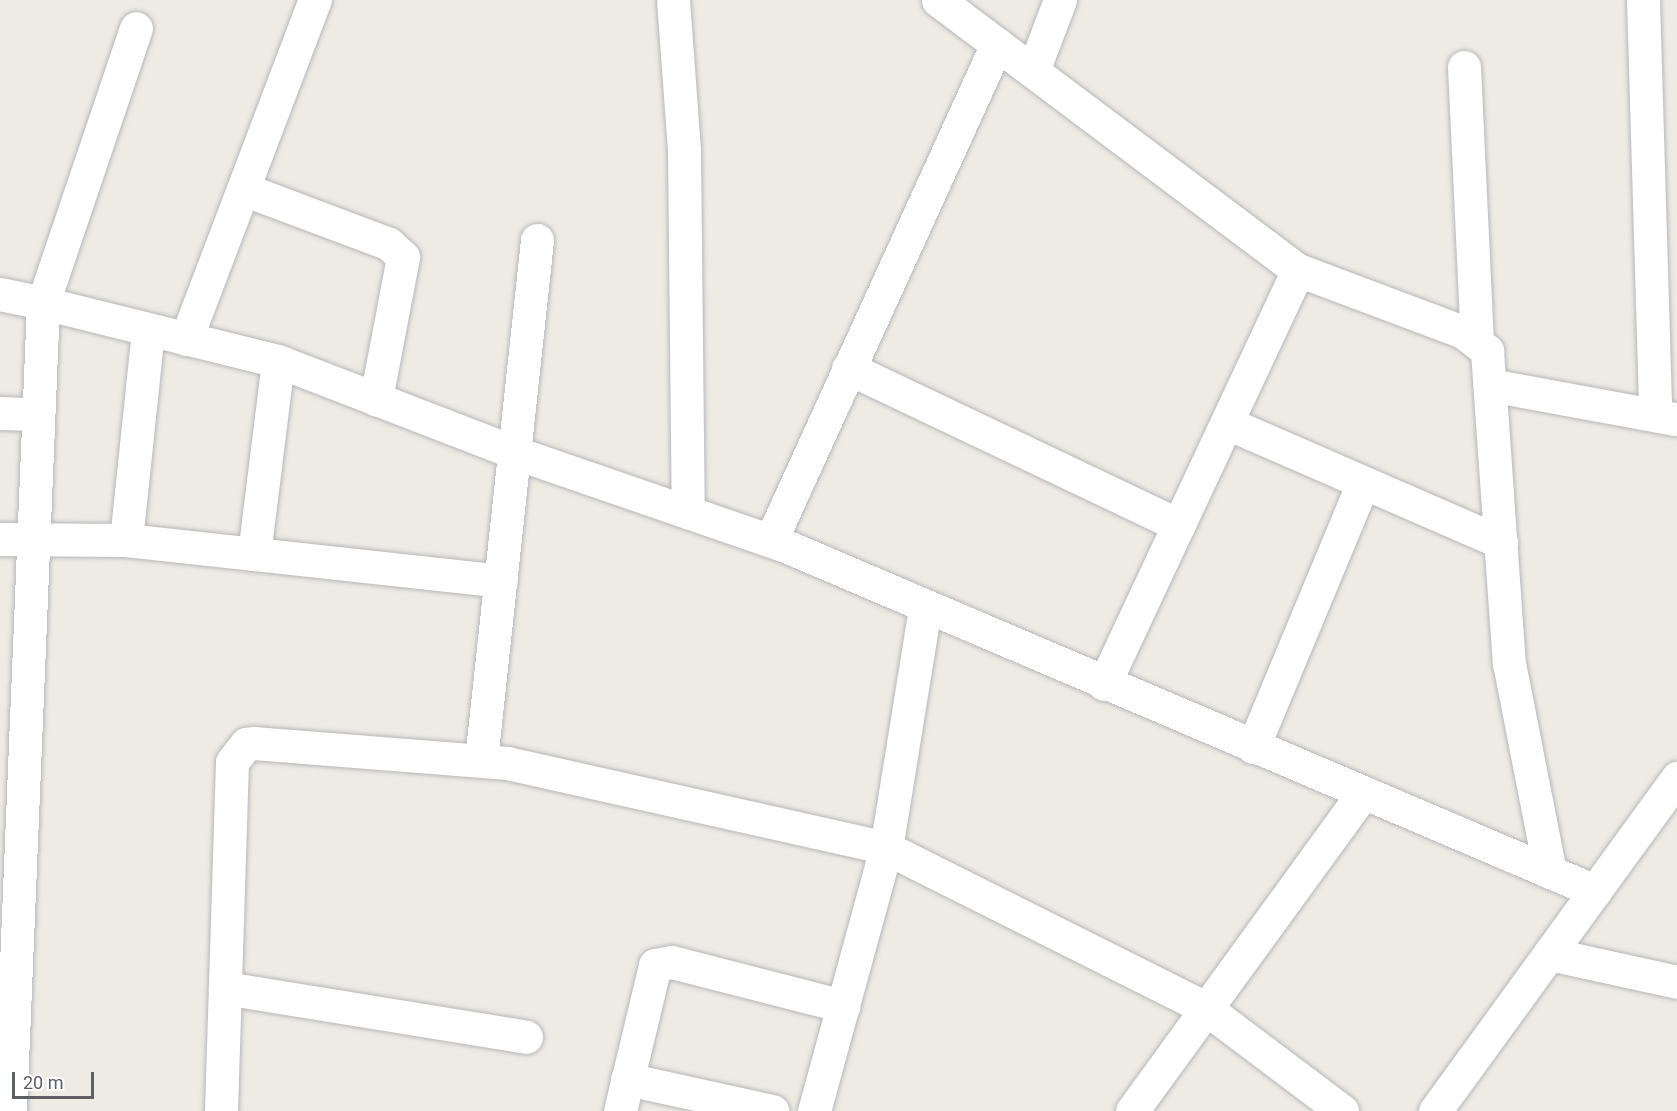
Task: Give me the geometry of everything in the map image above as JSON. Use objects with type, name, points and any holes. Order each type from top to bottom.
[{"type":"street","points":[[186,339],[315,0]]},
{"type":"street","points":[[673,0],[684,151],[688,511]]},
{"type":"street","points":[[938,0],[1298,270],[1477,338],[1487,351],[1509,663],[1550,872]]},
{"type":"street","points":[[1033,71],[1060,0]]},
{"type":"street","points":[[1490,385],[1666,417],[1643,0]]},
{"type":"street","points":[[7,1093],[16,539],[37,414],[43,303],[136,28]]},
{"type":"street","points":[[771,540],[997,44]]},
{"type":"street","points":[[1464,67],[1477,338]]},
{"type":"street","points":[[243,189],[389,244],[403,256],[376,399]]},
{"type":"street","points":[[481,760],[516,453],[537,240]]},
{"type":"street","points":[[1104,684],[1298,270]]},
{"type":"street","points":[[0,294],[43,303],[148,332],[278,361],[516,453],[771,540],[925,608],[1595,891]]},
{"type":"street","points":[[126,540],[148,332]]},
{"type":"street","points":[[254,554],[278,361]]},
{"type":"street","points":[[848,368],[1179,525]]},
{"type":"street","points":[[0,413],[37,414]]},
{"type":"street","points":[[1227,423],[1500,542]]},
{"type":"street","points":[[1253,747],[1363,483]]},
{"type":"street","points":[[16,539],[126,540],[501,581]]},
{"type":"street","points":[[814,1111],[886,848],[925,608]]},
{"type":"street","points":[[221,1111],[232,762],[238,750],[254,743],[481,760],[886,848],[1204,1007],[1342,1111]]},
{"type":"street","points":[[1435,1111],[1595,891],[1672,793]]},
{"type":"street","points":[[1132,1111],[1204,1007],[1362,794]]},
{"type":"street","points":[[1549,954],[1677,982]]},
{"type":"street","points":[[620,1111],[651,973],[664,962],[843,1006]]},
{"type":"street","points":[[225,988],[526,1037]]},
{"type":"street","points":[[627,1079],[773,1111]]}]
